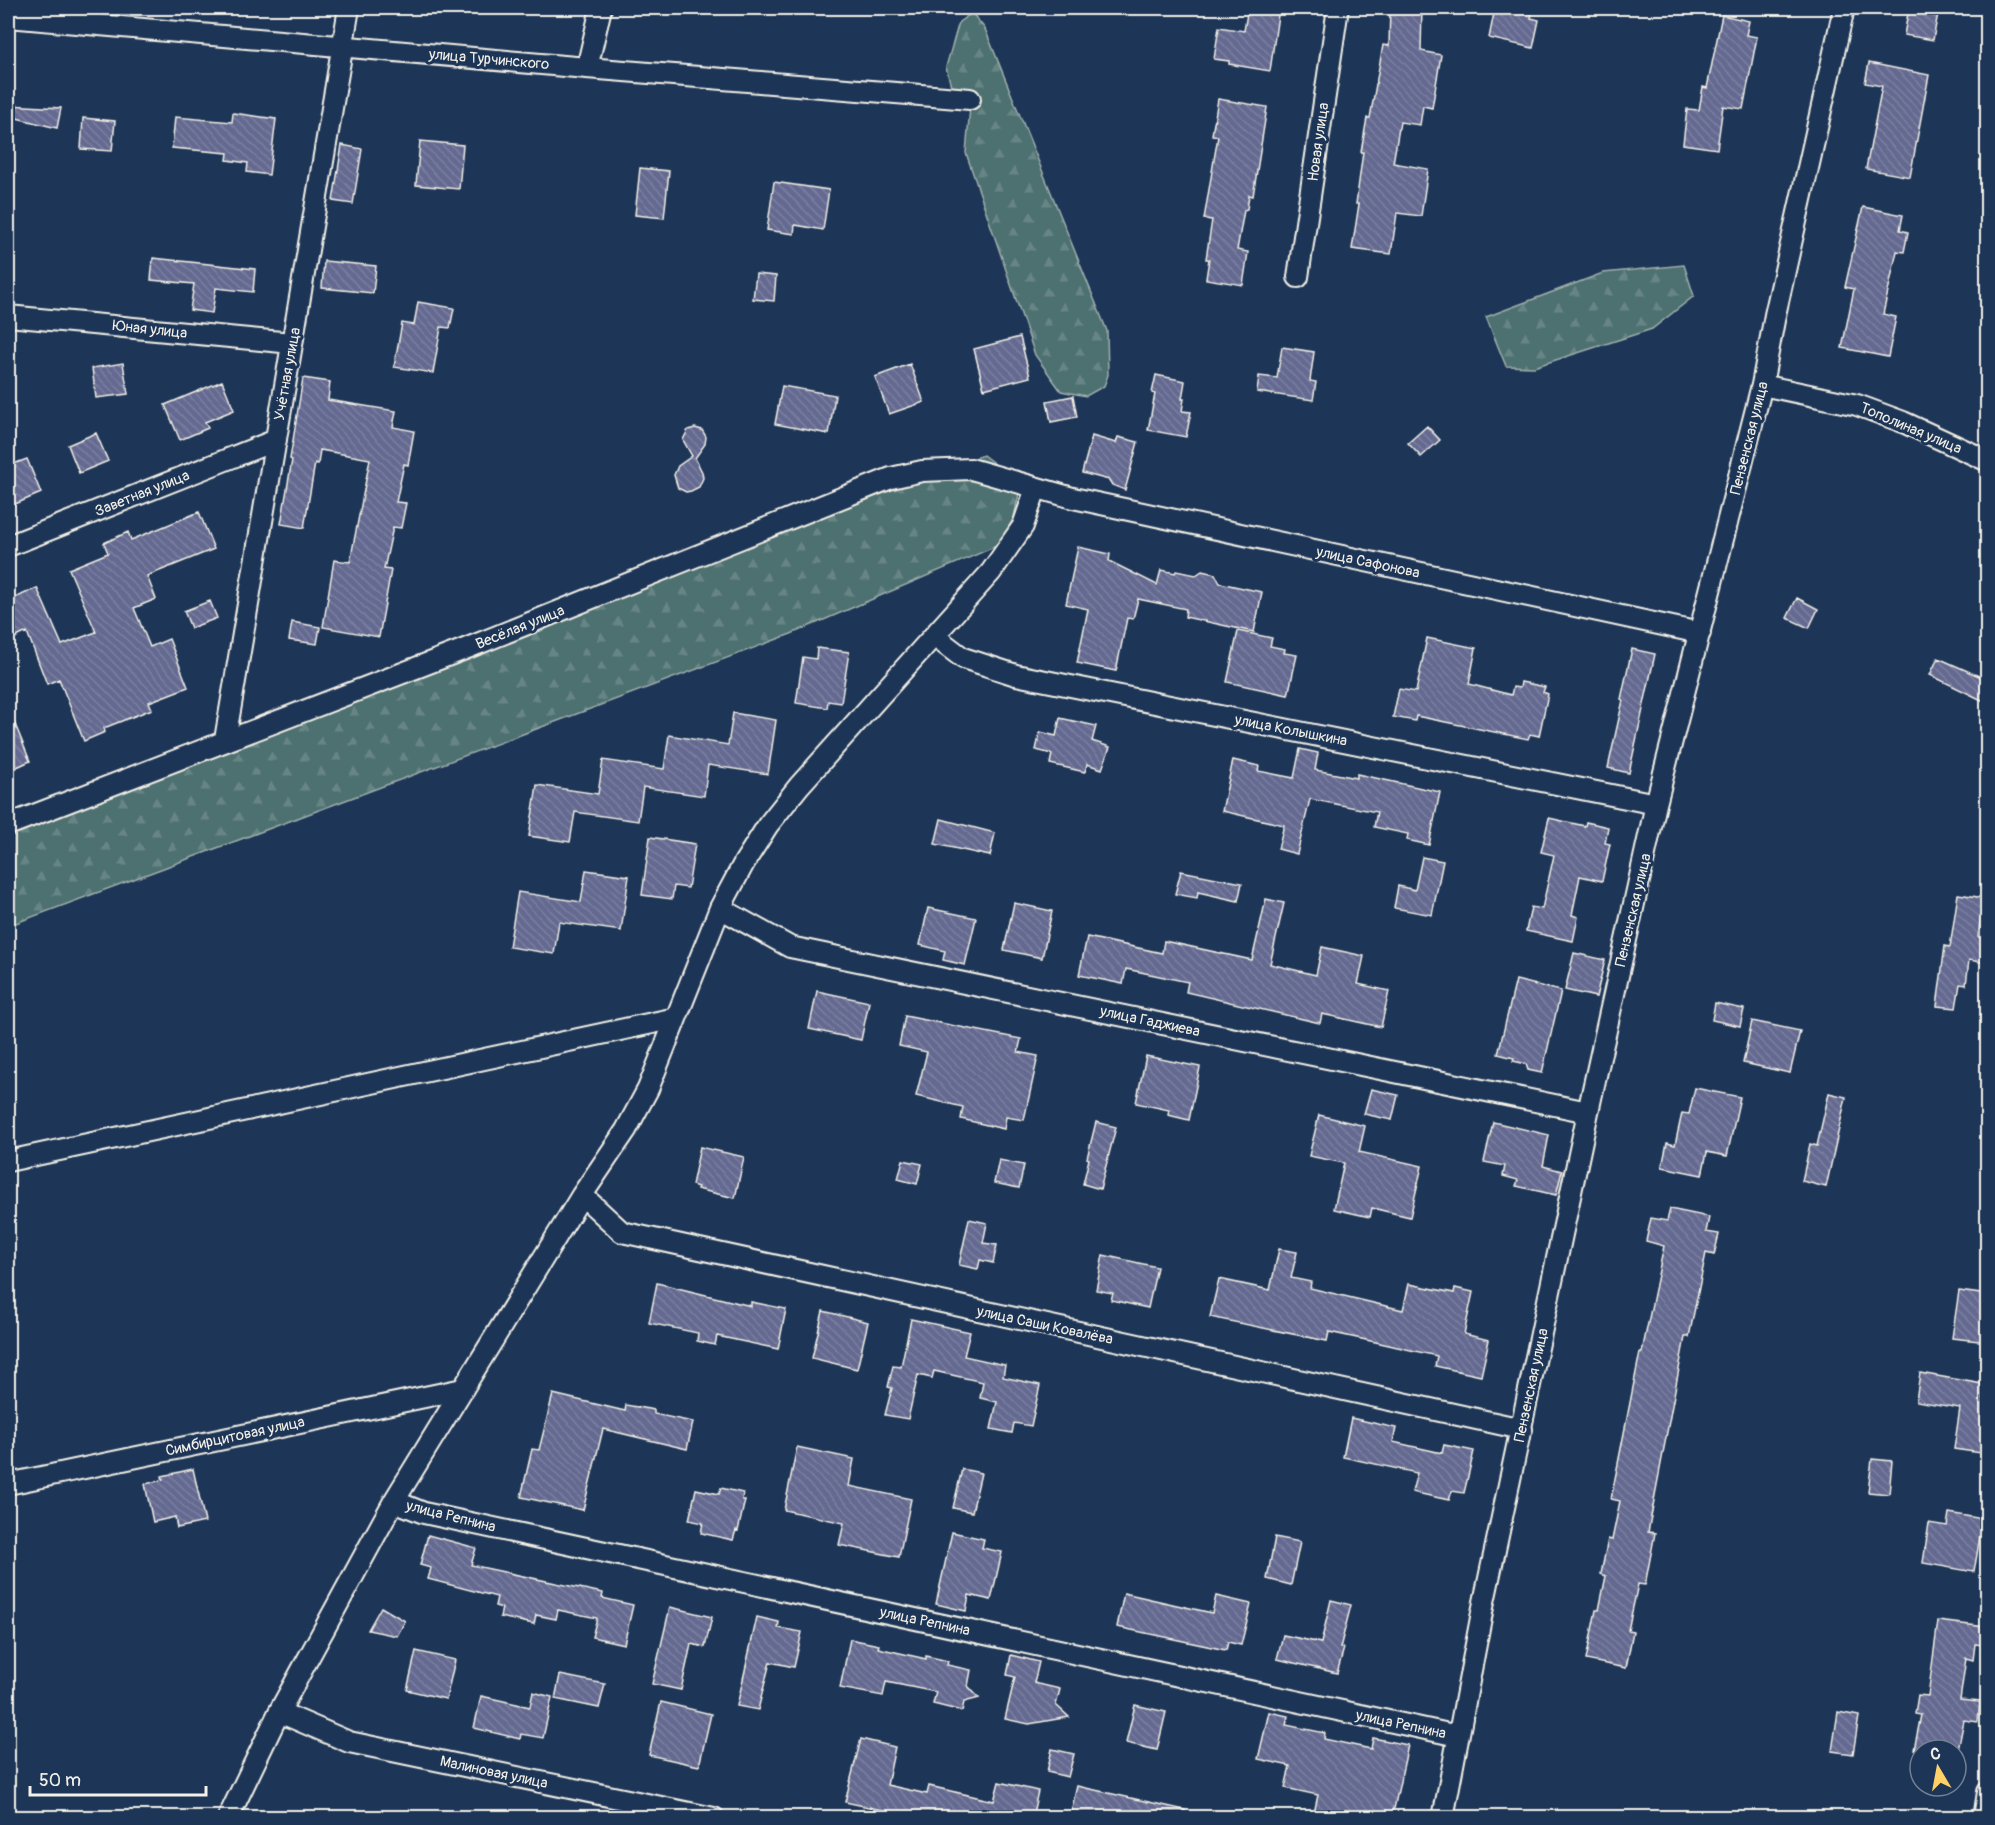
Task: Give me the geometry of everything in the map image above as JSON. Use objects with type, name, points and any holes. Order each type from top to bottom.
[{"type":"street","name":"Учётная улица","points":[[225,740],[349,8]]},
{"type":"street","points":[[587,68],[601,8]]},
{"type":"street","name":"Новая улица","points":[[1298,277],[1338,8]]},
{"type":"street","name":"Пензенская улица","points":[[1443,1818],[1484,1602],[1656,804],[1762,385],[1844,8]]},
{"type":"street","name":"улица Турчинского","points":[[8,17],[970,99]]},
{"type":"street","name":"Юная улица","points":[[8,316],[292,343]]},
{"type":"street","name":"Тополиная улица","points":[[1762,385],[1857,405],[1903,422],[1988,461]]},
{"type":"street","name":"Заветная улица","points":[[8,546],[276,440]]},
{"type":"street","name":"Весёлая улица","points":[[8,825],[465,649],[891,478],[922,471],[971,469],[1036,488]]},
{"type":"street","points":[[228,1818],[279,1712],[394,1501],[582,1196],[626,1130],[648,1089],[720,908],[744,863],[768,825],[800,786],[998,562],[1023,526],[1036,488]]},
{"type":"street","name":"улица Сафонова","points":[[1036,488],[1202,527],[1700,633]]},
{"type":"street","name":"улица Колышкина","points":[[934,636],[963,658],[1016,675],[1656,804]]},
{"type":"street","name":"улица Гаджиева","points":[[720,908],[790,947],[1588,1112]]},
{"type":"street","points":[[8,1161],[675,1018]]},
{"type":"street","name":"улица Саши Ковалёва","points":[[582,1196],[622,1232],[1522,1429]]},
{"type":"street","name":"Симбирцитовая улица","points":[[8,1484],[463,1389]]},
{"type":"street","name":"улица Репнина","points":[[394,1501],[424,1513],[1458,1736]]},
{"type":"street","name":"Малиновая улица","points":[[279,1712],[349,1742],[714,1818]]},
{"type":"street","points":[[1984,1818],[1988,1792]]},
{"type":"green space","points":[[972,13],[985,29],[1107,331],[1108,375],[1104,386],[1086,396],[1061,391],[1035,355],[966,153],[970,107],[951,86],[946,67],[959,22]]},
{"type":"green space","points":[[1684,265],[1694,296],[1652,329],[1534,367],[1506,366],[1486,317],[1603,273]]},
{"type":"green space","points":[[983,455],[1021,484],[1014,517],[999,545],[791,634],[8,926],[8,829]]},
{"type":"building","points":[[1248,8],[1279,8],[1270,71],[1214,59],[1219,27],[1244,31]]},
{"type":"building","points":[[1390,8],[1422,8],[1421,51],[1441,55],[1432,108],[1423,106],[1420,125],[1400,122],[1393,163],[1428,169],[1421,216],[1397,213],[1391,254],[1352,249],[1359,204],[1356,204],[1363,152],[1361,152],[1367,118],[1370,118],[1383,45],[1389,46]]},
{"type":"building","points":[[1495,8],[1533,8],[1531,18],[1539,20],[1533,48],[1489,38]]},
{"type":"building","points":[[1909,8],[1939,8],[1933,40],[1904,35]]},
{"type":"building","points":[[1722,15],[1749,21],[1746,35],[1757,37],[1743,109],[1723,106],[1717,149],[1683,144],[1687,109],[1699,110],[1703,87],[1707,88]]},
{"type":"building","points":[[1869,63],[1929,75],[1910,177],[1866,169],[1882,86],[1865,83]]},
{"type":"building","points":[[1218,99],[1267,107],[1253,196],[1249,195],[1247,209],[1244,210],[1237,250],[1248,252],[1243,285],[1206,279],[1209,259],[1206,259],[1212,220],[1204,219],[1218,136],[1212,135]]},
{"type":"building","points":[[8,105],[61,108],[57,128],[8,116]]},
{"type":"building","points":[[233,113],[276,119],[269,175],[247,172],[248,163],[227,160],[228,153],[172,148],[175,117],[232,122]]},
{"type":"building","points":[[83,118],[115,121],[112,151],[81,149]]},
{"type":"building","points":[[420,141],[463,145],[459,189],[416,185]]},
{"type":"building","points":[[342,145],[362,149],[353,204],[333,201]]},
{"type":"building","points":[[640,168],[669,171],[664,218],[635,215]]},
{"type":"building","points":[[774,182],[829,190],[823,230],[795,225],[794,234],[767,230]]},
{"type":"building","points":[[1863,207],[1903,215],[1900,230],[1908,232],[1904,252],[1897,251],[1883,314],[1896,317],[1888,357],[1842,348],[1854,289],[1845,287]]},
{"type":"building","points":[[153,258],[255,269],[253,292],[216,288],[212,313],[190,310],[194,284],[151,280]]},
{"type":"building","points":[[324,261],[376,266],[373,293],[322,288]]},
{"type":"building","points":[[756,274],[776,276],[774,301],[753,299]]},
{"type":"building","points":[[418,302],[454,308],[450,328],[441,327],[433,373],[394,367],[402,323],[414,325]]},
{"type":"building","points":[[1020,337],[1030,377],[984,389],[974,349]]},
{"type":"building","points":[[1282,347],[1314,352],[1310,381],[1316,382],[1313,400],[1257,392],[1259,376],[1277,378]]},
{"type":"building","points":[[123,363],[128,394],[96,398],[92,368]]},
{"type":"building","points":[[910,364],[924,402],[889,414],[875,377]]},
{"type":"building","points":[[1156,375],[1185,381],[1182,411],[1191,412],[1186,437],[1148,430]]},
{"type":"building","points":[[303,378],[330,382],[328,400],[396,411],[393,427],[414,431],[408,465],[404,464],[396,502],[406,503],[401,528],[393,527],[384,569],[391,570],[379,637],[323,627],[334,560],[350,562],[370,459],[320,450],[318,464],[315,463],[304,528],[281,524]]},
{"type":"building","points":[[222,381],[234,410],[205,422],[208,428],[180,440],[165,405]]},
{"type":"building","points":[[782,386],[835,395],[829,434],[775,424]]},
{"type":"building","points":[[1073,396],[1077,417],[1051,422],[1047,401]]},
{"type":"building","points":[[1427,426],[1440,440],[1421,457],[1408,443]]},
{"type":"building","points":[[695,428],[702,430],[706,437],[705,444],[695,458],[703,478],[699,487],[686,492],[678,488],[674,475],[678,466],[692,456],[683,440],[688,430]]},
{"type":"building","points":[[96,433],[108,461],[79,473],[68,445]]},
{"type":"building","points":[[1092,436],[1116,443],[1118,437],[1138,442],[1125,490],[1112,485],[1109,480],[1082,473]]},
{"type":"building","points":[[27,459],[41,493],[8,507],[8,466]]},
{"type":"building","points":[[199,512],[214,549],[147,576],[156,599],[134,608],[150,647],[169,639],[188,687],[149,702],[152,709],[104,728],[105,732],[84,741],[59,679],[47,684],[27,632],[8,641],[8,601],[37,588],[62,645],[96,632],[69,569],[108,553],[104,543],[128,532],[131,540]]},
{"type":"building","points":[[1078,547],[1110,554],[1109,561],[1157,585],[1161,570],[1196,575],[1202,571],[1215,574],[1220,583],[1262,592],[1254,632],[1185,617],[1186,609],[1138,599],[1133,619],[1127,618],[1116,671],[1077,663],[1088,609],[1066,604]]},
{"type":"building","points":[[1797,598],[1818,609],[1809,628],[1787,618]]},
{"type":"building","points":[[210,601],[217,618],[191,628],[184,611]]},
{"type":"building","points":[[292,622],[320,627],[317,644],[289,640]]},
{"type":"building","points":[[1238,631],[1272,638],[1270,646],[1285,649],[1284,653],[1297,655],[1288,695],[1227,682]]},
{"type":"building","points":[[1427,638],[1476,648],[1469,684],[1511,695],[1513,687],[1520,688],[1521,682],[1545,687],[1543,692],[1548,694],[1539,736],[1530,734],[1528,739],[1416,716],[1415,721],[1393,717],[1399,689],[1416,692]]},
{"type":"building","points":[[817,648],[849,652],[841,703],[828,701],[827,708],[796,703],[803,657],[816,659]]},
{"type":"building","points":[[1632,649],[1655,654],[1629,773],[1608,768]]},
{"type":"building","points":[[1938,658],[1988,680],[1988,703],[1930,675]]},
{"type":"building","points":[[8,707],[30,761],[8,771]]},
{"type":"building","points":[[733,713],[776,720],[768,774],[708,765],[704,796],[643,787],[638,821],[575,812],[570,842],[529,836],[537,785],[598,794],[603,760],[664,769],[669,735],[728,745]]},
{"type":"building","points":[[1060,718],[1096,726],[1092,741],[1110,747],[1102,769],[1087,764],[1085,772],[1050,764],[1052,754],[1036,750],[1040,732],[1056,736]]},
{"type":"building","points":[[1300,749],[1318,753],[1315,770],[1357,778],[1357,774],[1440,792],[1429,845],[1407,840],[1408,834],[1374,827],[1377,812],[1310,799],[1297,854],[1278,849],[1284,825],[1222,811],[1233,760],[1259,766],[1258,771],[1294,778]]},
{"type":"building","points":[[1549,818],[1585,826],[1586,822],[1608,827],[1605,843],[1610,844],[1602,881],[1580,876],[1572,915],[1578,917],[1573,941],[1526,931],[1531,907],[1542,909],[1554,855],[1541,852]]},
{"type":"building","points":[[941,819],[995,833],[990,856],[935,844]]},
{"type":"building","points":[[650,837],[695,844],[688,888],[674,886],[672,899],[642,895]]},
{"type":"building","points":[[1422,857],[1443,861],[1432,915],[1394,908],[1398,886],[1415,890]]},
{"type":"building","points":[[586,870],[629,876],[621,931],[559,922],[554,954],[509,947],[518,892],[581,902]]},
{"type":"building","points":[[1181,871],[1242,883],[1238,901],[1198,892],[1197,898],[1175,894]]},
{"type":"building","points":[[1958,894],[1984,898],[1978,937],[1988,938],[1988,963],[1969,960],[1966,985],[1960,984],[1956,1008],[1937,1006],[1945,946],[1950,947]]},
{"type":"building","points":[[1266,899],[1284,903],[1270,964],[1316,975],[1322,947],[1364,956],[1358,984],[1389,991],[1381,1027],[1322,1014],[1320,1023],[1186,992],[1188,982],[1126,969],[1123,984],[1079,975],[1087,937],[1162,953],[1164,941],[1252,960]]},
{"type":"building","points":[[1014,903],[1052,911],[1042,958],[1004,950]]},
{"type":"building","points":[[928,908],[976,918],[965,965],[943,960],[945,951],[920,945]]},
{"type":"building","points":[[1574,953],[1605,960],[1596,997],[1565,990]]},
{"type":"building","points":[[1516,980],[1561,991],[1542,1073],[1528,1070],[1526,1064],[1498,1054]]},
{"type":"building","points":[[817,991],[869,1002],[861,1040],[809,1029]]},
{"type":"building","points":[[1715,1003],[1744,1009],[1740,1026],[1712,1020]]},
{"type":"building","points":[[905,1016],[1021,1039],[1018,1052],[1038,1056],[1024,1120],[1006,1117],[1004,1129],[961,1119],[963,1107],[916,1096],[927,1052],[899,1046]]},
{"type":"building","points":[[1752,1021],[1800,1031],[1790,1073],[1743,1063]]},
{"type":"building","points":[[1146,1056],[1200,1067],[1189,1120],[1168,1115],[1169,1110],[1136,1103]]},
{"type":"building","points":[[1695,1088],[1740,1097],[1727,1156],[1707,1152],[1702,1175],[1662,1167],[1667,1143],[1675,1145],[1682,1113],[1689,1114]]},
{"type":"building","points":[[1371,1089],[1398,1095],[1392,1120],[1364,1114]]},
{"type":"building","points":[[1829,1093],[1846,1097],[1826,1187],[1802,1181],[1810,1144],[1817,1146]]},
{"type":"building","points":[[1319,1115],[1365,1126],[1359,1152],[1422,1166],[1410,1217],[1372,1208],[1370,1217],[1334,1209],[1344,1163],[1309,1156]]},
{"type":"building","points":[[1096,1122],[1116,1127],[1100,1189],[1083,1184]]},
{"type":"building","points":[[1493,1122],[1549,1135],[1543,1166],[1562,1171],[1556,1195],[1516,1186],[1518,1180],[1503,1176],[1505,1166],[1484,1162]]},
{"type":"building","points":[[700,1147],[744,1157],[735,1198],[697,1189],[698,1187],[692,1185]]},
{"type":"building","points":[[903,1160],[922,1164],[917,1184],[898,1179]]},
{"type":"building","points":[[999,1160],[1024,1165],[1019,1188],[994,1183]]},
{"type":"building","points":[[1670,1209],[1709,1217],[1706,1232],[1719,1234],[1714,1255],[1706,1253],[1689,1337],[1685,1337],[1648,1532],[1655,1533],[1645,1585],[1638,1584],[1628,1630],[1633,1631],[1626,1668],[1586,1660],[1596,1610],[1599,1610],[1606,1576],[1601,1574],[1608,1539],[1612,1540],[1620,1501],[1611,1499],[1664,1246],[1646,1241],[1651,1218],[1667,1221]]},
{"type":"building","points":[[969,1219],[987,1223],[983,1243],[997,1245],[993,1263],[980,1260],[978,1269],[959,1265]]},
{"type":"building","points":[[1279,1249],[1297,1252],[1291,1278],[1311,1282],[1310,1288],[1403,1310],[1409,1284],[1454,1293],[1455,1288],[1473,1292],[1464,1334],[1489,1340],[1481,1376],[1435,1366],[1437,1356],[1380,1343],[1329,1332],[1327,1341],[1210,1317],[1219,1279],[1270,1290]]},
{"type":"building","points":[[1103,1255],[1157,1267],[1148,1308],[1111,1300],[1113,1293],[1096,1290]]},
{"type":"building","points":[[657,1283],[751,1306],[751,1302],[786,1309],[778,1349],[717,1336],[715,1345],[697,1341],[698,1333],[649,1323]]},
{"type":"building","points":[[1959,1291],[1988,1295],[1988,1342],[1952,1338]]},
{"type":"building","points":[[823,1311],[868,1322],[857,1369],[812,1358]]},
{"type":"building","points":[[911,1319],[970,1332],[964,1356],[1005,1365],[1003,1377],[1040,1385],[1031,1426],[1014,1423],[1012,1433],[991,1429],[997,1402],[980,1398],[983,1382],[934,1371],[932,1378],[918,1375],[908,1419],[885,1415],[892,1388],[888,1387],[893,1366],[901,1367]]},
{"type":"building","points":[[1920,1373],[1988,1385],[1988,1454],[1954,1449],[1960,1408],[1916,1401]]},
{"type":"building","points":[[553,1394],[625,1411],[626,1405],[654,1410],[654,1414],[693,1422],[687,1449],[603,1429],[583,1510],[521,1497],[532,1449],[539,1450]]},
{"type":"building","points":[[1351,1418],[1396,1428],[1393,1442],[1442,1453],[1444,1445],[1474,1451],[1464,1493],[1452,1491],[1449,1500],[1412,1492],[1417,1473],[1343,1457]]},
{"type":"building","points":[[797,1447],[854,1459],[849,1486],[911,1499],[899,1557],[839,1545],[844,1523],[784,1510]]},
{"type":"building","points":[[1872,1459],[1892,1461],[1889,1494],[1868,1492]]},
{"type":"building","points":[[193,1469],[205,1522],[177,1528],[175,1517],[153,1522],[145,1484],[163,1480],[162,1476]]},
{"type":"building","points":[[962,1469],[981,1473],[972,1512],[953,1508]]},
{"type":"building","points":[[721,1488],[743,1493],[742,1500],[745,1500],[738,1531],[736,1530],[733,1540],[701,1533],[703,1523],[689,1520],[696,1489],[719,1494]]},
{"type":"building","points":[[1949,1513],[1983,1519],[1974,1572],[1923,1563],[1929,1523],[1947,1526]]},
{"type":"building","points":[[952,1532],[984,1539],[982,1548],[1002,1552],[991,1600],[969,1595],[966,1611],[936,1604]]},
{"type":"building","points":[[428,1535],[476,1548],[471,1565],[603,1593],[602,1598],[633,1605],[624,1644],[592,1637],[597,1618],[558,1610],[556,1619],[536,1615],[534,1624],[500,1617],[502,1608],[495,1606],[497,1597],[428,1579],[431,1568],[420,1565]]},
{"type":"building","points":[[1275,1537],[1300,1542],[1291,1585],[1267,1579]]},
{"type":"building","points":[[1124,1593],[1212,1613],[1216,1596],[1251,1604],[1241,1645],[1228,1642],[1226,1650],[1117,1627]]},
{"type":"building","points":[[1331,1600],[1351,1605],[1340,1648],[1344,1648],[1337,1673],[1277,1659],[1283,1635],[1321,1643]]},
{"type":"building","points":[[381,1607],[405,1621],[397,1636],[368,1630]]},
{"type":"building","points":[[670,1607],[712,1617],[705,1647],[691,1644],[681,1690],[652,1684]]},
{"type":"building","points":[[757,1617],[779,1622],[778,1628],[802,1632],[794,1667],[770,1662],[758,1710],[737,1706]]},
{"type":"building","points":[[1938,1621],[1985,1627],[1983,1645],[1975,1644],[1973,1660],[1966,1658],[1960,1700],[1980,1702],[1978,1722],[1964,1720],[1960,1738],[1916,1738],[1921,1715],[1915,1714],[1918,1695],[1928,1696]]},
{"type":"building","points":[[850,1639],[926,1659],[926,1656],[948,1661],[947,1665],[971,1670],[968,1686],[979,1698],[964,1702],[962,1711],[933,1704],[936,1692],[886,1682],[883,1696],[840,1688]]},
{"type":"building","points":[[416,1651],[455,1660],[446,1699],[407,1690]]},
{"type":"building","points":[[1011,1655],[1039,1662],[1034,1683],[1060,1689],[1056,1705],[1069,1717],[1029,1724],[1005,1719],[1015,1677],[1007,1675]]},
{"type":"building","points":[[560,1675],[605,1684],[599,1708],[555,1699]]},
{"type":"building","points":[[533,1692],[552,1697],[543,1738],[521,1734],[520,1739],[474,1728],[481,1696],[530,1707]]},
{"type":"building","points":[[661,1702],[711,1714],[699,1766],[649,1755]]},
{"type":"building","points":[[1135,1705],[1166,1712],[1157,1750],[1126,1743]]},
{"type":"building","points":[[1269,1712],[1288,1716],[1286,1725],[1325,1733],[1324,1739],[1371,1749],[1373,1738],[1408,1745],[1392,1818],[1313,1818],[1318,1795],[1285,1788],[1290,1766],[1258,1759]]},
{"type":"building","points":[[1838,1712],[1859,1716],[1853,1754],[1832,1751]]},
{"type":"building","points":[[861,1739],[895,1747],[887,1785],[927,1794],[929,1786],[994,1801],[999,1782],[1038,1791],[1032,1818],[901,1818],[901,1814],[845,1802]]},
{"type":"building","points":[[1052,1749],[1074,1754],[1068,1777],[1047,1772]]},
{"type":"building","points":[[1077,1786],[1185,1810],[1184,1818],[1094,1818],[1071,1812]]}]
